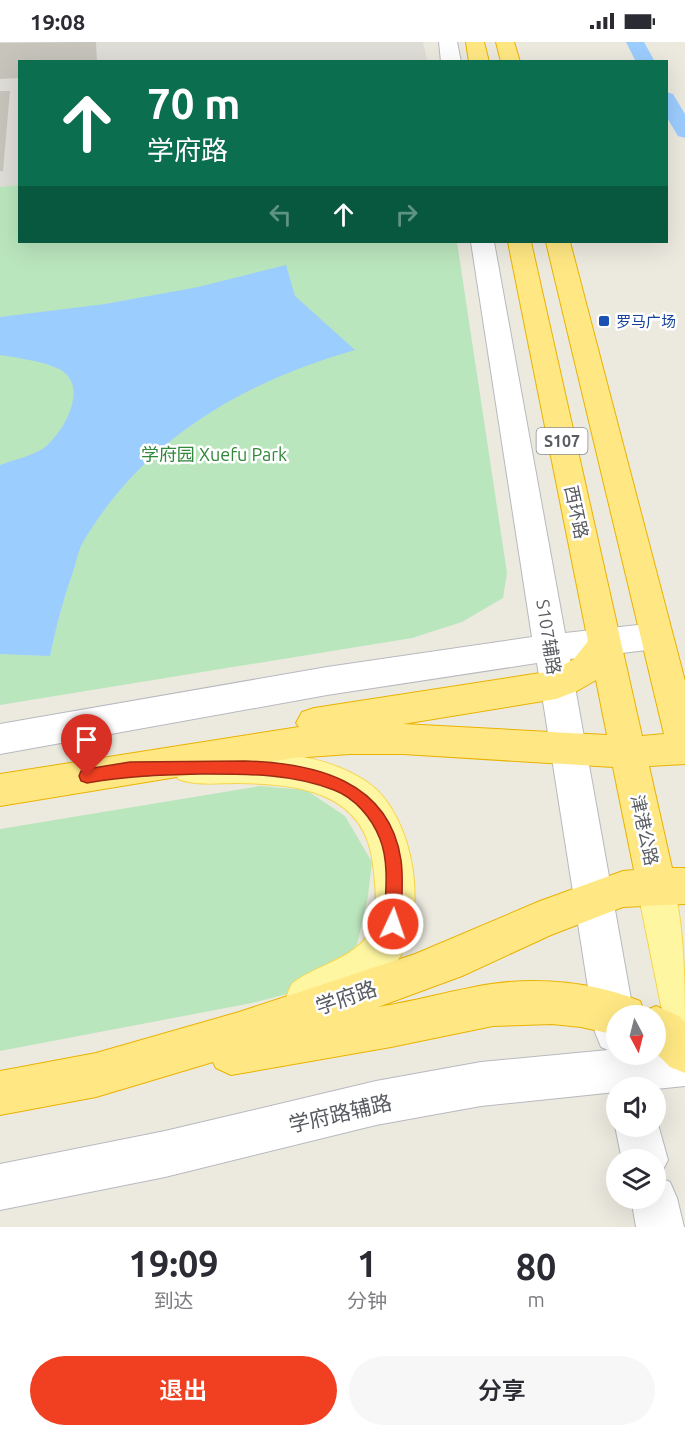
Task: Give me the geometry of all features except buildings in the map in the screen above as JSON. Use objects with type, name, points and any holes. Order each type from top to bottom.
[{"type":"highway","points":[[475,42],[479,60]]},
{"type":"highway","points":[[505,42],[510,60]]},
{"type":"highway","name":"西环路","points":[[519,243],[605,641]]},
{"type":"highway","name":"S107","points":[[558,243],[685,749]]},
{"type":"highway","points":[[130,769],[200,743],[556,685],[586,670],[596,659],[605,641]]},
{"type":"highway","name":"津港公路","points":[[605,641],[628,752],[671,886]]},
{"type":"highway","points":[[0,790],[292,743],[350,739],[403,739],[628,752],[685,749]]},
{"type":"highway","name":"学府路","points":[[0,1093],[96,1075],[239,1033],[453,959],[593,899],[623,889],[671,886]]},
{"type":"highway","points":[[96,1075],[391,1026],[493,1005],[552,1003],[606,1036]]},
{"type":"highway","points":[[666,1033],[685,1052]]},
{"type":"main road","points":[[130,769],[278,769],[316,778],[339,785],[360,797],[378,818],[388,839],[393,861],[393,924],[382,949],[344,979],[239,1033]]},
{"type":"main road","name":"津港公路","points":[[671,886],[685,1020]]},
{"type":"street","points":[[448,42],[452,60]]},
{"type":"street","name":"S107辅路","points":[[482,243],[556,685],[613,1005]]},
{"type":"street","points":[[0,739],[264,692],[551,648],[656,636]]},
{"type":"street","name":"学府路辅路","points":[[0,1187],[165,1154],[376,1103],[481,1084],[606,1049]]},
{"type":"street","name":"学府路辅路","points":[[666,1058],[685,1064]]},
{"type":"street","points":[[656,1209],[660,1227]]},
{"type":"shaded area","points":[[0,42],[423,42],[427,60],[18,60],[18,185],[0,187]]},
{"type":"green space","name":"学府园 Xuefu Park","points":[[18,185],[18,243],[457,243],[507,573],[503,598],[462,622],[412,638],[0,705],[0,187]]},
{"type":"green space","points":[[260,786],[306,790],[345,816],[372,862],[368,896],[357,945],[314,987],[252,1003],[0,1051],[0,829]]},
{"type":"water","points":[[286,265],[295,296],[355,350],[274,379],[200,419],[166,444],[135,473],[108,505],[83,542],[63,603],[50,656],[0,654],[0,465],[39,451],[51,441],[66,421],[71,409],[73,386],[68,377],[52,366],[0,355],[0,317],[105,304],[198,287]]},
{"type":"waterway","points":[[635,42],[645,60]]},
{"type":"waterway","points":[[668,102],[685,132]]},
{"type":"place","name":"罗马广场","points":[[604,321]]},
{"type":"route","points":[[87,776],[130,769],[245,767],[278,769],[339,785],[360,797],[378,818],[388,839],[393,861],[393,924]]}]
